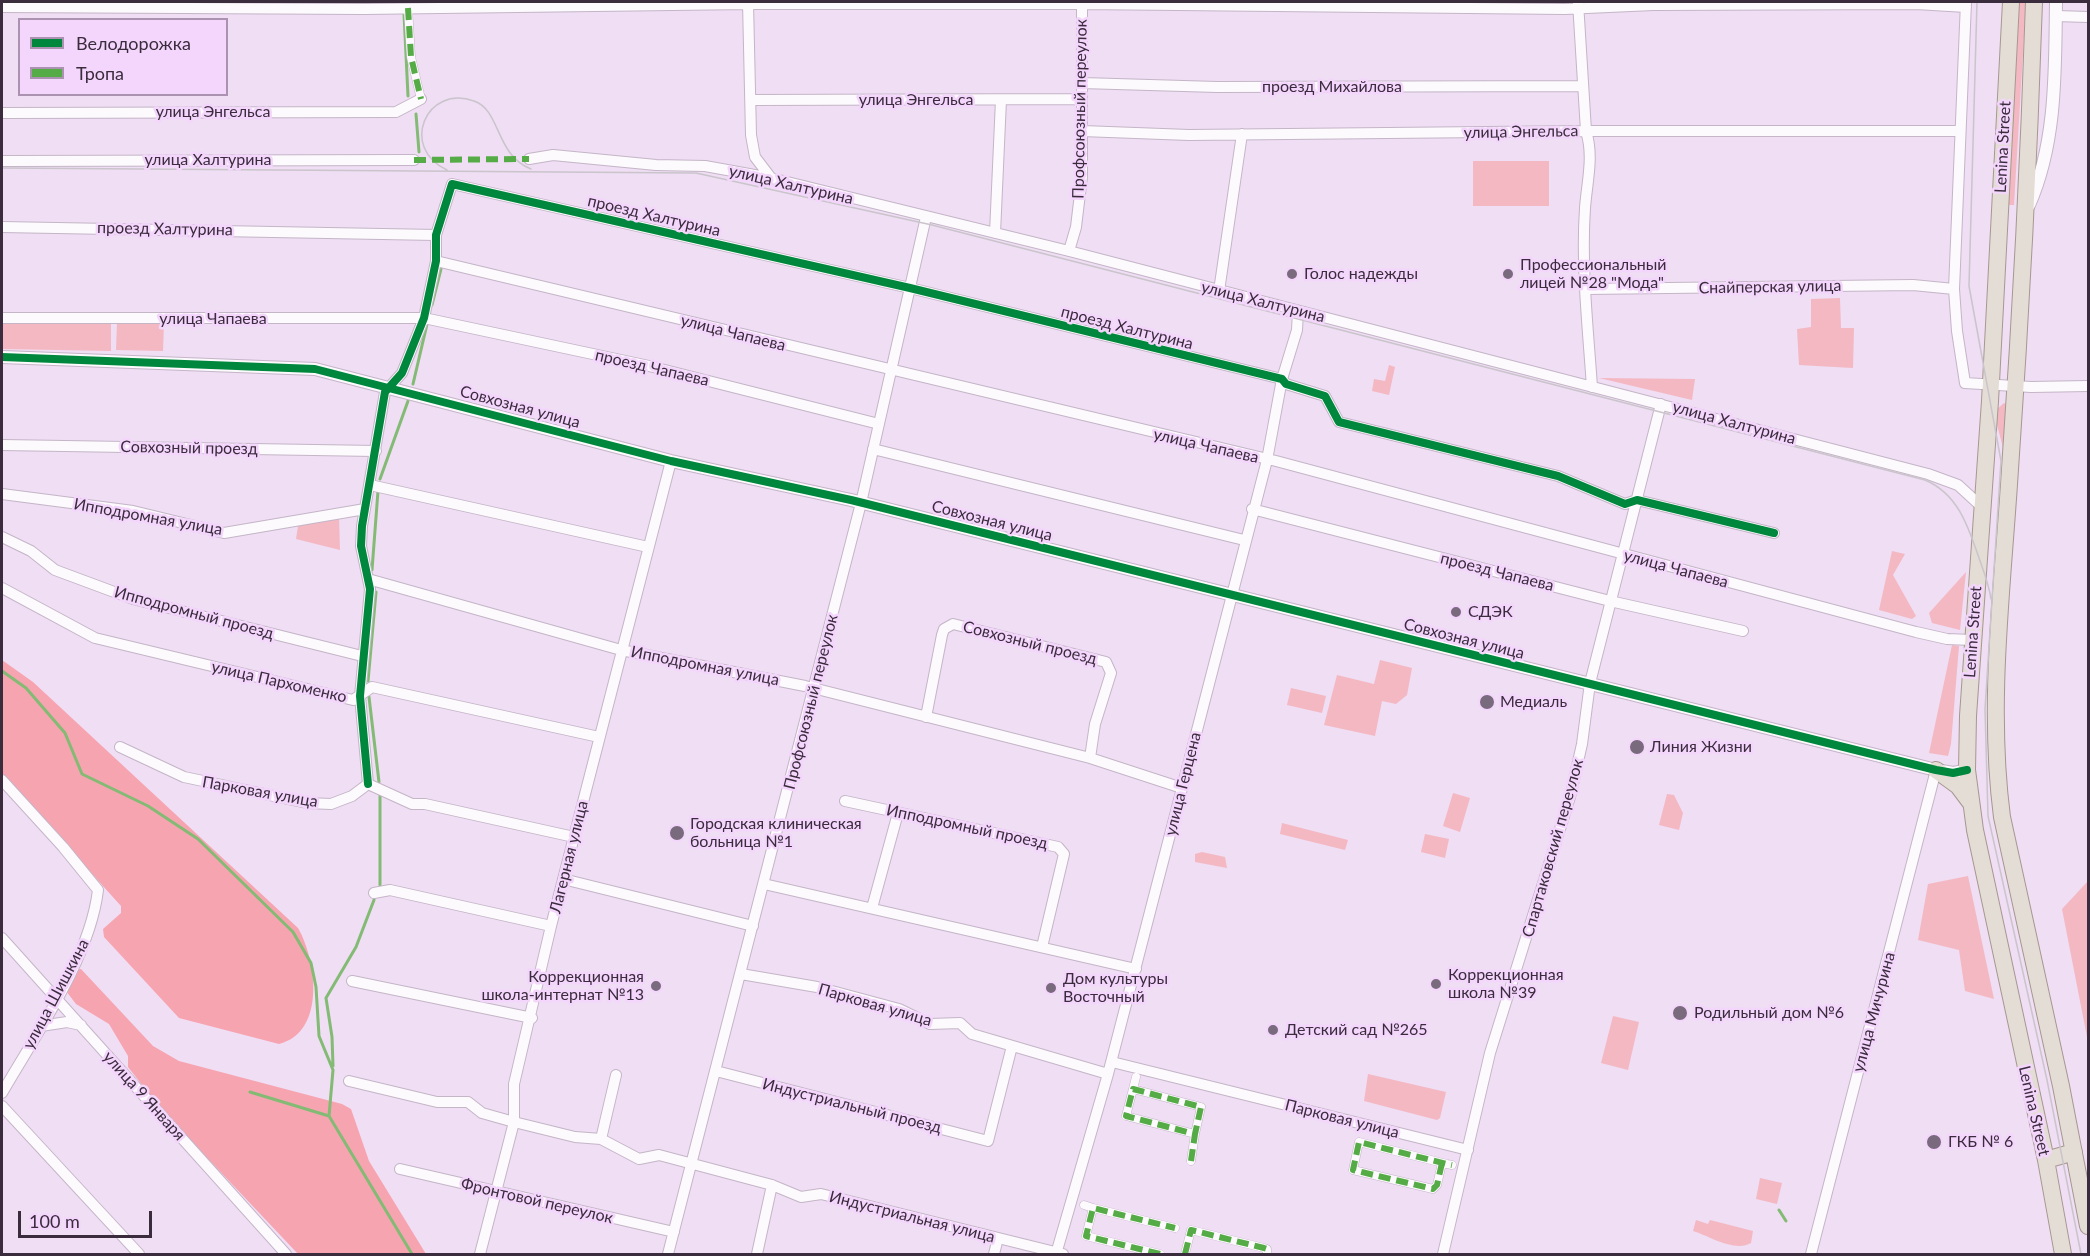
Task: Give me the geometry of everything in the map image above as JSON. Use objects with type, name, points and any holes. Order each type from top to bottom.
[{"type":"main road","name":"Lenina Street","points":[[2011,2],[1990,384],[1972,640],[1967,770],[1971,804],[1999,949],[2046,1160],[2063,1254]]},
{"type":"main road","name":"Lenina Street","points":[[2034,2],[2016,386],[1995,689],[1996,772],[2002,817],[2088,1226]]},
{"type":"main road","points":[[1999,215],[2024,217]]},
{"type":"main road","points":[[1936,770],[1951,764],[1967,746]]},
{"type":"main road","points":[[1936,770],[1958,786],[1971,804]]},
{"type":"main road","points":[[1967,770],[1996,772]]},
{"type":"main road","points":[[2046,1160],[2074,1152]]},
{"type":"street","points":[[2024,217],[2041,178],[2051,120],[2056,2]]},
{"type":"street","points":[[748,3],[751,135],[755,157],[771,178]]},
{"type":"street","points":[[2,7],[408,8],[421,5],[748,3],[1966,4],[1954,289],[1957,331],[1965,383],[2088,386]]},
{"type":"street","name":"Профсоюзный переулок","points":[[1069,252],[1076,227],[1081,187],[1082,3]]},
{"type":"street","points":[[1578,5],[1586,131],[1590,144],[1590,175],[1585,207],[1592,387]]},
{"type":"street","points":[[408,8],[411,57],[420,99]]},
{"type":"street","points":[[2056,16],[2088,17]]},
{"type":"street","name":"проезд Михайлова","points":[[1082,83],[1217,87],[1583,86]]},
{"type":"street","name":"улица Энгельса","points":[[2,113],[396,112],[420,99]]},
{"type":"street","name":"улица Энгельса","points":[[751,100],[1081,99]]},
{"type":"street","points":[[995,233],[1000,100]]},
{"type":"street","name":"улица Энгельса","points":[[1082,131],[1242,134],[1960,131]]},
{"type":"street","points":[[1219,291],[1242,134]]},
{"type":"street","name":"улица Халтурина","points":[[529,159],[553,155],[656,165],[705,166],[771,178],[995,233],[1928,474],[1958,485],[1982,507]]},
{"type":"street","name":"улица Халтурина","points":[[2,162],[414,160]]},
{"type":"street","name":"проезд Халтурина","points":[[2,227],[436,236],[452,184],[910,288],[1282,379],[1286,384],[1324,396],[1339,423],[1558,476],[1625,504],[1637,500],[1774,533]]},
{"type":"street","name":"Профсоюзный переулок","points":[[668,1254],[861,502],[926,217]]},
{"type":"street","points":[[436,236],[436,261],[424,318],[402,373],[388,386],[365,509],[361,546],[368,579],[368,622],[362,656],[360,696],[368,784],[412,804],[425,804],[574,837]]},
{"type":"street","name":"улица Чапаева","points":[[436,261],[1267,460],[1926,634],[1947,639],[1972,640]]},
{"type":"street","name":"Снайперская улица","points":[[1587,289],[1913,285],[1954,289]]},
{"type":"street","name":"улица Герцена","points":[[1058,1254],[1112,1062],[1244,540],[1267,460],[1282,379],[1297,330],[1298,311]]},
{"type":"street","name":"улица Чапаева","points":[[2,318],[424,318]]},
{"type":"street","name":"проезд Чапаева","points":[[424,318],[649,366],[879,424]]},
{"type":"street","name":"Совхозная улица","points":[[2,357],[315,369],[388,386],[671,461],[861,502],[1231,597],[1590,683],[1936,770],[1953,773],[1967,770]]},
{"type":"street","name":"Спартаковский переулок","points":[[1443,1254],[1493,1043],[1570,797],[1582,744],[1590,683],[1661,404]]},
{"type":"street","name":"Совхозный проезд","points":[[2,445],[376,451]]},
{"type":"street","points":[[873,449],[1244,540]]},
{"type":"street","name":"Лагерная улица","points":[[480,1254],[514,1122],[514,1084],[532,1018],[551,926],[671,461]]},
{"type":"street","points":[[370,485],[648,547]]},
{"type":"street","name":"Ипподромная улица","points":[[2,494],[133,511],[224,533],[365,509]]},
{"type":"street","name":"проезд Чапаева","points":[[1252,509],[1610,602],[1743,632]]},
{"type":"street","name":"Ипподромный проезд","points":[[2,537],[31,551],[55,570],[133,599],[362,656]]},
{"type":"street","name":"Ипподромная улица","points":[[368,579],[434,600],[621,650],[814,688],[1090,758],[1182,788]]},
{"type":"street","name":"улица Пархоменко","points":[[2,588],[95,638],[353,700],[372,687],[599,737]]},
{"type":"street","name":"Совхозный проезд","points":[[926,717],[942,635],[944,629],[953,624],[1106,662],[1111,669],[1095,724],[1090,758]]},
{"type":"street","name":"Парковая улица","points":[[120,747],[184,777],[307,803],[331,804],[352,796],[368,784]]},
{"type":"street","name":"улица Мичурина","points":[[1811,1254],[1936,770]]},
{"type":"street","name":"улица Шишкина","points":[[2,780],[63,847],[98,890],[94,917],[57,998],[2,1093]]},
{"type":"street","name":"Ипподромный проезд","points":[[844,801],[1058,847],[1064,854],[1042,947]]},
{"type":"street","points":[[872,908],[898,813]]},
{"type":"street","points":[[563,879],[753,926]]},
{"type":"street","points":[[764,884],[1136,969]]},
{"type":"street","points":[[374,893],[390,890],[551,926]]},
{"type":"street","name":"улица 9 Января","points":[[2,938],[286,1254]]},
{"type":"street","name":"Парковая улица","points":[[741,974],[817,987],[899,1009],[930,1024],[960,1023],[972,1034],[1108,1074]]},
{"type":"street","points":[[352,981],[532,1018]]},
{"type":"street","points":[[41,1026],[67,1022],[81,1025]]},
{"type":"street","name":"Индустриальный проезд","points":[[716,1071],[988,1141],[1012,1046]]},
{"type":"street","name":"Парковая улица","points":[[1112,1062],[1468,1150]]},
{"type":"street","points":[[601,1139],[616,1075]]},
{"type":"street","points":[[1136,1077],[1126,1116],[1195,1134]]},
{"type":"street","name":"Индустриальная улица","points":[[349,1081],[437,1102],[468,1102],[482,1113],[514,1122],[575,1137],[601,1139],[639,1159],[659,1155],[692,1162],[706,1169],[772,1185],[801,1197],[821,1194],[1058,1254]]},
{"type":"street","points":[[1133,1089],[1201,1107],[1191,1161]]},
{"type":"street","points":[[2,1106],[138,1254]]},
{"type":"street","points":[[1443,1163],[1437,1185],[1433,1189],[1353,1170],[1359,1142],[1452,1165]]},
{"type":"street","name":"Фронтовой переулок","points":[[400,1169],[674,1233]]},
{"type":"street","points":[[757,1254],[772,1185]]},
{"type":"street","points":[[1084,1205],[1175,1228]]},
{"type":"street","points":[[1094,1208],[1086,1236],[1160,1254]]},
{"type":"street","points":[[1185,1254],[1191,1230],[1264,1248],[1267,1249],[1268,1254]]},
{"type":"street","points":[[994,1254],[998,1238]]},
{"type":"shaded area","points":[[2016,2],[2026,2],[2014,205],[2004,205]]},
{"type":"shaded area","points":[[1473,161],[1549,161],[1549,206],[1473,206]]},
{"type":"shaded area","points":[[1840,298],[1841,328],[1854,328],[1853,368],[1799,365],[1797,329],[1811,327],[1811,299]]},
{"type":"shaded area","points":[[2,321],[111,323],[111,351],[2,349]]},
{"type":"shaded area","points":[[117,322],[164,323],[163,351],[116,350]]},
{"type":"shaded area","points":[[1389,365],[1395,367],[1389,395],[1372,391],[1374,379],[1385,381]]},
{"type":"shaded area","points":[[1599,378],[1695,379],[1692,400]]},
{"type":"shaded area","points":[[2004,403],[2007,405],[2006,459],[1996,421],[1996,410]]},
{"type":"shaded area","points":[[339,517],[340,550],[296,539],[298,526]]},
{"type":"shaded area","points":[[1892,551],[1905,554],[1893,575],[1916,616],[1912,619],[1879,610]]},
{"type":"shaded area","points":[[1966,572],[1960,630],[1932,623],[1929,613]]},
{"type":"shaded area","points":[[1952,645],[1959,646],[1948,756],[1929,753]]},
{"type":"shaded area","points":[[2,660],[33,682],[298,928],[310,958],[313,994],[311,1011],[304,1025],[294,1037],[279,1044],[179,1018],[104,937],[103,929],[121,913],[121,906],[2,774]]},
{"type":"shaded area","points":[[1380,660],[1412,668],[1407,695],[1396,704],[1382,701],[1375,736],[1324,725],[1337,675],[1374,684]]},
{"type":"shaded area","points":[[1291,688],[1326,696],[1322,713],[1287,705]]},
{"type":"shaded area","points":[[1453,793],[1470,798],[1460,832],[1443,826]]},
{"type":"shaded area","points":[[1667,794],[1674,795],[1683,813],[1679,830],[1659,825]]},
{"type":"shaded area","points":[[1282,823],[1348,840],[1345,850],[1280,834]]},
{"type":"shaded area","points":[[1425,834],[1449,839],[1445,858],[1421,852]]},
{"type":"shaded area","points":[[1202,852],[1225,857],[1227,868],[1195,862],[1195,854]]},
{"type":"shaded area","points":[[1968,876],[1994,999],[1965,991],[1959,950],[1918,940],[1928,884]]},
{"type":"shaded area","points":[[2088,881],[2088,1042],[2062,909]]},
{"type":"shaded area","points":[[81,969],[153,1046],[179,1061],[342,1104],[351,1109],[369,1161],[426,1254],[298,1254],[161,1109],[128,1067],[128,1056],[109,1024],[76,1004],[66,991],[74,970]]},
{"type":"shaded area","points":[[1613,1016],[1639,1022],[1628,1070],[1601,1063]]},
{"type":"shaded area","points":[[1368,1074],[1446,1092],[1440,1118],[1437,1120],[1364,1101]]},
{"type":"shaded area","points":[[1760,1178],[1782,1183],[1777,1204],[1756,1199]]},
{"type":"shaded area","points":[[1696,1220],[1708,1224],[1710,1220],[1753,1231],[1751,1243],[1744,1246],[1729,1245],[1693,1231]]},
{"type":"waterway","points":[[404,14],[408,96]]},
{"type":"waterway","points":[[416,114],[419,152]]},
{"type":"waterway","points":[[432,305],[441,269]]},
{"type":"waterway","points":[[413,384],[428,320]]},
{"type":"waterway","points":[[380,479],[408,401]]},
{"type":"waterway","points":[[372,570],[378,491]]},
{"type":"waterway","points":[[368,681],[376,592]]},
{"type":"waterway","points":[[2,671],[26,688],[65,733],[82,774],[148,806],[198,839],[293,932],[311,963],[316,987],[319,1036],[333,1070],[329,1116],[412,1254]]},
{"type":"waterway","points":[[369,697],[379,782]]},
{"type":"waterway","points":[[380,796],[380,885]]},
{"type":"waterway","points":[[333,1066],[332,1037],[326,998],[356,947],[374,900]]},
{"type":"waterway","points":[[250,1092],[329,1116]]},
{"type":"waterway","points":[[1779,1210],[1786,1221]]},
{"type":"tram line","points":[[1977,2],[1969,286],[2001,461],[1985,709],[1988,816],[2047,1080],[2081,1254]]},
{"type":"tram line","points":[[447,170],[432,160],[424,148],[422,134],[424,121],[432,110],[443,102],[457,98],[474,101],[483,106],[511,154],[531,169]]},
{"type":"tram line","points":[[2,168],[696,173],[932,225],[1925,480],[1946,494],[1960,512],[1975,546],[1991,599]]},
{"type":"marked path","points":[[408,8],[411,57],[421,99]]},
{"type":"marked path","points":[[414,160],[529,159]]},
{"type":"marked path","points":[[1191,1161],[1195,1134],[1126,1116],[1133,1089],[1201,1107],[1195,1134]]},
{"type":"marked path","points":[[1442,1163],[1437,1185],[1433,1189],[1353,1170],[1359,1142],[1452,1165]]},
{"type":"marked path","points":[[1160,1254],[1086,1236],[1093,1208],[1175,1228]]},
{"type":"marked path","points":[[1185,1254],[1191,1230],[1264,1248],[1267,1249],[1267,1254]]},
{"type":"cycle path","points":[[368,784],[360,696],[370,589],[361,546],[362,526],[385,392],[402,373],[424,318],[436,261],[436,235],[452,184],[910,288],[1282,379],[1286,384],[1325,396],[1339,422],[1558,476],[1625,504],[1637,500],[1774,533]]},
{"type":"cycle path","points":[[2,357],[315,369],[671,461],[851,500],[1936,770],[1953,773],[1967,770]]},
{"type":"place","name":"Голос надежды","points":[[1292,274]]},
{"type":"place","name":"Профессиональный лицей №28 \"Мода\"","points":[[1508,274]]},
{"type":"place","name":"СДЭК","points":[[1456,612]]},
{"type":"place","name":"Медиаль","points":[[1487,702]]},
{"type":"place","name":"Линия Жизни","points":[[1637,747]]},
{"type":"place","name":"Городская клиническая больница №1","points":[[677,833]]},
{"type":"place","name":"Коррекционная школа №39","points":[[1436,984]]},
{"type":"place","name":"Коррекционная школа-интернат №13","points":[[656,986]]},
{"type":"place","name":"Дом культуры Восточный","points":[[1051,988]]},
{"type":"place","name":"Родильный дом №6","points":[[1680,1013]]},
{"type":"place","name":"Детский сад №265","points":[[1273,1030]]},
{"type":"place","name":"ГКБ № 6","points":[[1934,1142]]}]
